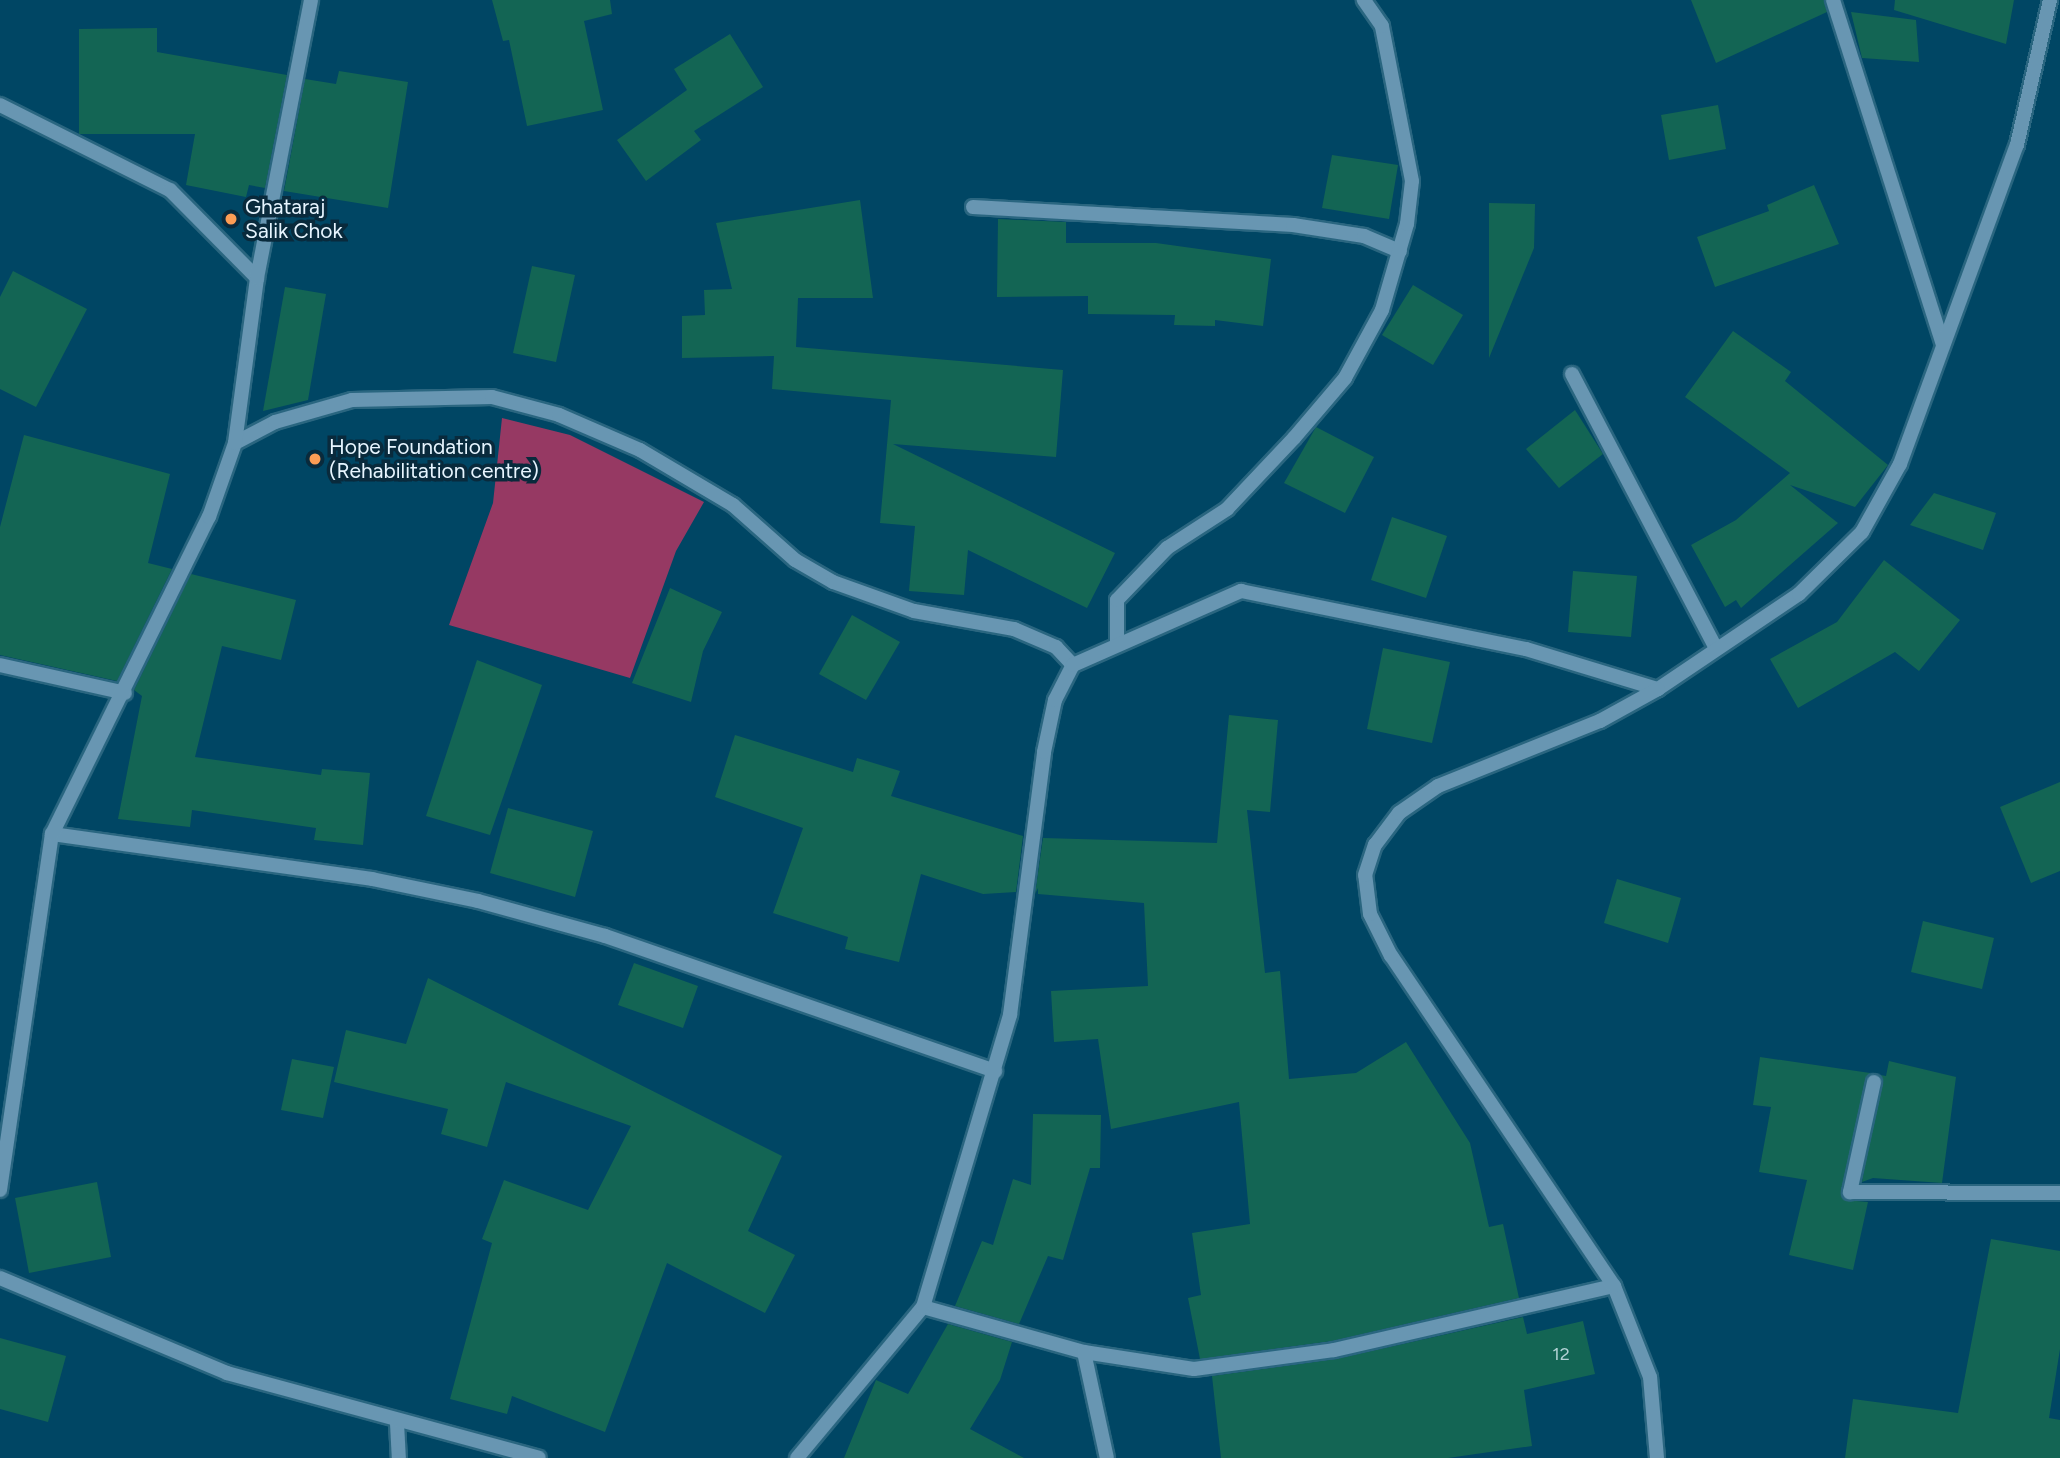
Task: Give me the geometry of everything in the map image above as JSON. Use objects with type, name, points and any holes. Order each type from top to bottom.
[{"type":"street","points":[[0,1190],[52,834],[125,693],[209,517],[234,443],[257,278],[312,0]]},
{"type":"street","points":[[1117,643],[1117,600],[1167,548],[1227,509],[1345,378],[1382,310],[1400,251],[1412,181],[1408,141],[1382,26],[1364,0]]},
{"type":"street","points":[[1833,0],[1943,345]]},
{"type":"street","points":[[1657,1458],[1650,1377],[1614,1286],[1391,956],[1370,914],[1365,875],[1375,845],[1399,813],[1438,786],[1600,721],[1658,689],[1799,594],[1863,532],[1900,464],[2018,145],[2050,0]]},
{"type":"street","points":[[0,105],[170,190],[257,278]]},
{"type":"street","points":[[973,206],[1293,226],[1364,236],[1400,251]]},
{"type":"street","points":[[1572,374],[1716,648]]},
{"type":"street","points":[[234,443],[275,422],[352,400],[449,395],[519,404],[640,450],[733,505],[795,560],[833,582],[914,611],[1014,629],[1056,647],[1073,665]]},
{"type":"street","points":[[797,1458],[923,1307],[1010,1015],[1044,752],[1055,701],[1073,665],[1117,643],[1241,591],[1526,649],[1658,689]]},
{"type":"street","points":[[0,665],[125,693]]},
{"type":"street","points":[[52,834],[372,879],[478,901],[605,936],[995,1071]]},
{"type":"street","points":[[1874,1082],[1850,1192],[2060,1193]]},
{"type":"street","points":[[0,1278],[227,1373],[397,1423],[539,1458]]},
{"type":"street","points":[[923,1307],[1084,1352],[1194,1369],[1334,1350],[1614,1286]]},
{"type":"street","points":[[1084,1352],[1107,1458]]},
{"type":"street","points":[[397,1423],[398,1458]]},
{"type":"shaded area","points":[[502,418],[570,435],[704,502],[676,551],[630,678],[449,625],[493,503]]},
{"type":"building","points":[[492,0],[610,0],[612,14],[584,21],[603,110],[527,126],[509,40],[503,41]]},
{"type":"building","points":[[1691,0],[1824,0],[1827,12],[1716,63]]},
{"type":"building","points":[[1895,0],[2014,0],[2006,44],[1894,10]]},
{"type":"building","points":[[1851,12],[1916,20],[1919,62],[1862,58]]},
{"type":"building","points":[[157,28],[157,52],[287,75],[265,188],[249,185],[246,197],[186,185],[195,134],[79,134],[79,29]]},
{"type":"building","points":[[730,34],[763,87],[694,131],[701,140],[646,181],[617,140],[687,90],[674,69]]},
{"type":"building","points":[[339,71],[408,82],[388,208],[284,191],[305,79],[336,84]]},
{"type":"building","points":[[1718,105],[1726,149],[1669,160],[1661,115]]},
{"type":"building","points":[[1332,155],[1398,165],[1389,219],[1322,208]]},
{"type":"building","points":[[1814,185],[1839,244],[1715,287],[1697,237],[1769,211],[1767,205]]},
{"type":"building","points":[[860,200],[873,298],[798,298],[796,347],[1063,370],[1056,457],[893,444],[1115,553],[1087,608],[968,550],[964,595],[909,591],[915,526],[880,523],[891,400],[772,389],[774,356],[682,358],[682,316],[705,315],[704,290],[732,289],[716,223]]},
{"type":"building","points":[[1489,203],[1535,204],[1534,248],[1489,358]]},
{"type":"building","points":[[998,219],[1066,222],[1066,243],[1156,243],[1271,259],[1263,326],[1215,320],[1215,326],[1174,325],[1175,315],[1088,314],[1088,296],[997,297]]},
{"type":"building","points":[[532,266],[575,275],[556,362],[513,353]]},
{"type":"building","points":[[13,271],[87,309],[36,407],[0,389],[0,297]]},
{"type":"building","points":[[1413,285],[1463,315],[1433,365],[1382,335]]},
{"type":"building","points":[[285,287],[326,294],[308,400],[263,411]]},
{"type":"building","points":[[1733,331],[1791,372],[1785,381],[1888,465],[1855,507],[1790,485],[1838,523],[1741,608],[1736,600],[1725,607],[1691,545],[1736,520],[1790,473],[1685,397]]},
{"type":"building","points":[[1575,410],[1603,454],[1559,488],[1526,449]]},
{"type":"building","points":[[1316,427],[1374,457],[1345,513],[1284,483]]},
{"type":"building","points":[[24,435],[170,474],[148,563],[172,569],[117,681],[0,655],[0,527]]},
{"type":"building","points":[[1934,493],[1996,513],[1983,550],[1910,525]]},
{"type":"building","points":[[1392,517],[1447,536],[1426,598],[1371,580]]},
{"type":"building","points":[[1884,560],[1960,620],[1919,671],[1895,652],[1798,708],[1770,659],[1837,622]]},
{"type":"building","points":[[1573,571],[1637,576],[1631,637],[1568,632]]},
{"type":"building","points":[[191,574],[296,600],[281,660],[222,646],[195,757],[321,775],[322,769],[370,773],[363,845],[314,840],[316,828],[192,810],[190,827],[118,819],[142,696],[134,690]]},
{"type":"building","points":[[670,588],[722,612],[703,651],[691,702],[632,683]]},
{"type":"building","points":[[852,615],[900,642],[866,700],[819,674]]},
{"type":"building","points":[[1383,648],[1450,662],[1432,743],[1367,729]]},
{"type":"building","points":[[477,660],[542,685],[490,835],[426,816]]},
{"type":"building","points":[[1229,715],[1278,720],[1270,812],[1247,810],[1265,973],[1280,971],[1289,1079],[1356,1073],[1406,1042],[1470,1143],[1489,1227],[1503,1224],[1519,1298],[1332,1341],[1200,1359],[1188,1298],[1201,1295],[1192,1233],[1250,1224],[1239,1102],[1111,1129],[1098,1039],[1054,1042],[1051,991],[1148,986],[1144,903],[1038,894],[1038,888],[1035,894],[1043,838],[1217,843]]},
{"type":"building","points":[[735,735],[853,772],[857,758],[900,771],[891,796],[1023,836],[1016,892],[983,894],[921,874],[899,962],[845,949],[848,937],[773,913],[803,828],[715,797]]},
{"type":"building","points":[[2060,782],[2060,871],[2031,883],[2000,807]]},
{"type":"building","points":[[508,808],[593,831],[575,897],[490,873]]},
{"type":"building","points":[[1617,879],[1681,898],[1668,943],[1604,923]]},
{"type":"building","points":[[1923,921],[1994,938],[1982,989],[1911,972]]},
{"type":"building","points":[[634,963],[698,986],[683,1028],[618,1005]]},
{"type":"building","points":[[428,978],[782,1156],[748,1231],[795,1255],[765,1313],[667,1263],[605,1432],[512,1396],[507,1414],[450,1399],[492,1243],[482,1239],[504,1180],[588,1210],[631,1126],[506,1082],[487,1147],[441,1134],[448,1109],[334,1082],[346,1030],[406,1044]]},
{"type":"building","points":[[1760,1057],[1870,1073],[1841,1190],[1845,1200],[1868,1202],[1853,1270],[1789,1255],[1807,1180],[1759,1172],[1771,1107],[1753,1105]]},
{"type":"building","points":[[292,1059],[334,1067],[323,1118],[281,1110]]},
{"type":"building","points":[[1889,1061],[1956,1077],[1942,1183],[1873,1178],[1862,1182],[1880,1075],[1886,1076]]},
{"type":"building","points":[[1033,1114],[1101,1115],[1100,1168],[1090,1168],[1063,1260],[1048,1256],[1019,1324],[955,1306],[982,1241],[993,1245],[1013,1179],[1031,1185]]},
{"type":"building","points":[[97,1182],[111,1257],[29,1273],[15,1198]]},
{"type":"building","points":[[1991,1239],[2060,1251],[2060,1349],[2049,1418],[2060,1420],[2060,1458],[1845,1458],[1853,1399],[1958,1413]]},
{"type":"building","points":[[1523,1317],[1527,1334],[1583,1321],[1595,1374],[1524,1390],[1532,1446],[1448,1458],[1221,1458],[1212,1376],[1336,1359]]},
{"type":"building","points":[[948,1324],[1012,1342],[1000,1380],[970,1429],[1024,1458],[844,1458],[876,1380],[908,1394]]},
{"type":"building","points":[[0,1338],[66,1356],[48,1422],[0,1409]]},
{"type":"place","name":"Ghataraj Salik Chok","points":[[231,219]]},
{"type":"place","name":"Hope Foundation (Rehabilitation centre)","points":[[315,459]]}]
